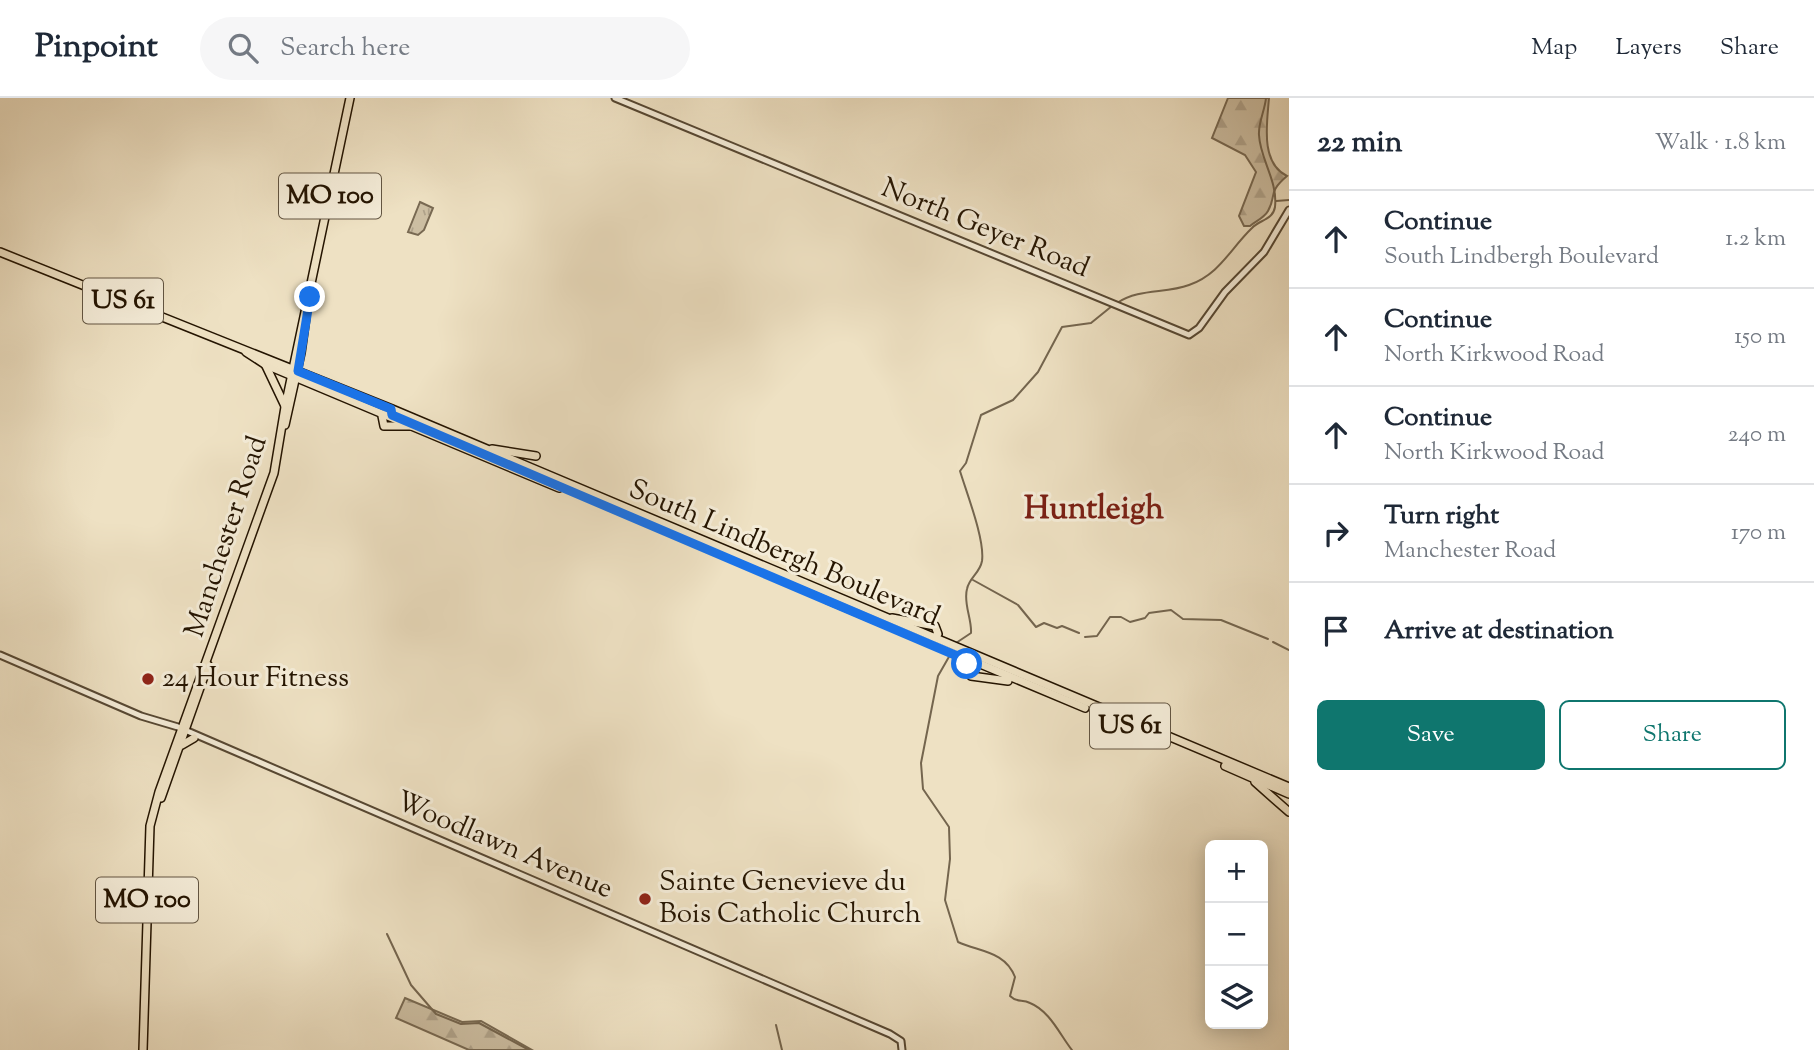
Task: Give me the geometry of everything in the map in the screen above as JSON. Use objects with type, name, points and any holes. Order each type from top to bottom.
[{"type":"main road","name":"Manchester Road","points":[[143,1050],[148,844],[157,804],[179,743],[180,730],[187,721],[273,479],[350,98]]},
{"type":"main road","name":"US 61","points":[[0,252],[456,440]]},
{"type":"main road","name":"US 61","points":[[246,352],[266,365],[295,374]]},
{"type":"main road","points":[[266,365],[285,407]]},
{"type":"main road","name":"Manchester Road","points":[[284,425],[285,407],[295,374]]},
{"type":"main road","name":"US 61","points":[[389,412],[419,427],[456,440]]},
{"type":"main road","points":[[389,412],[388,428],[402,425],[419,427]]},
{"type":"main road","name":"South Lindbergh Boulevard","points":[[456,440],[475,445],[934,639],[945,647]]},
{"type":"main road","name":"South Lindbergh Boulevard","points":[[456,440],[925,642],[978,658],[1289,787]]},
{"type":"main road","points":[[475,445],[537,456]]},
{"type":"main road","points":[[877,616],[933,625],[938,632],[934,639],[925,642]]},
{"type":"main road","name":"South Lindbergh Boulevard","points":[[959,653],[969,661],[1289,794]]},
{"type":"main road","points":[[978,658],[969,661],[967,672],[971,676],[1023,683]]},
{"type":"main road","points":[[180,730],[179,743],[194,736],[187,721]]},
{"type":"main road","points":[[1246,776],[1289,812]]},
{"type":"street","name":"North Geyer Road","points":[[615,98],[1174,330],[1194,333],[1225,292],[1264,252],[1289,210]]},
{"type":"street","name":"Woodlawn Avenue","points":[[0,655],[890,1034],[902,1047]]},
{"type":"green space","points":[[1228,98],[1269,98],[1269,152],[1278,170],[1287,176],[1275,190],[1271,206],[1266,213],[1250,226],[1244,226],[1239,216],[1256,172],[1245,155],[1212,138]]},
{"type":"green space","points":[[420,202],[433,208],[424,230],[418,235],[408,232]]},
{"type":"green space","points":[[405,998],[462,1022],[481,1021],[532,1050],[469,1050],[396,1018]]},
{"type":"waterway","points":[[1117,303],[1135,295],[1180,288],[1200,280],[1217,268],[1255,225],[1272,215],[1275,207],[1274,188],[1259,135],[1266,98]]},
{"type":"waterway","points":[[1276,201],[1289,200]]},
{"type":"waterway","points":[[956,643],[971,633],[966,594],[968,585],[982,561],[978,529],[960,471],[966,463],[981,415],[1013,400],[1038,372],[1062,327],[1091,323],[1112,306]]},
{"type":"waterway","points":[[973,580],[1018,605],[1036,627],[1044,623],[1079,633]]},
{"type":"waterway","points":[[1085,637],[1097,636],[1110,617],[1121,617],[1130,622],[1145,618],[1149,613],[1171,610],[1183,619],[1221,620],[1268,639]]},
{"type":"waterway","points":[[1273,642],[1289,650]]},
{"type":"waterway","points":[[950,655],[938,676],[921,763],[923,789],[949,827],[950,859],[945,900],[958,942],[1005,962],[1015,977],[1010,996],[1030,1003],[1043,1012],[1072,1050]]},
{"type":"waterway","points":[[387,934],[411,985],[436,1014],[461,1024],[479,1023],[529,1050]]},
{"type":"waterway","points":[[776,1025],[782,1050]]},
{"type":"place","name":"24 Hour Fitness","points":[[148,679]]},
{"type":"place","name":"Sainte Genevieve du Bois Catholic Church","points":[[645,899]]},
{"type":"district","name":"Huntleigh","points":[[1094,510]]},
{"type":"route","points":[[310,297],[298,371],[391,409],[392,415],[530,475],[969,661],[967,664]]}]
